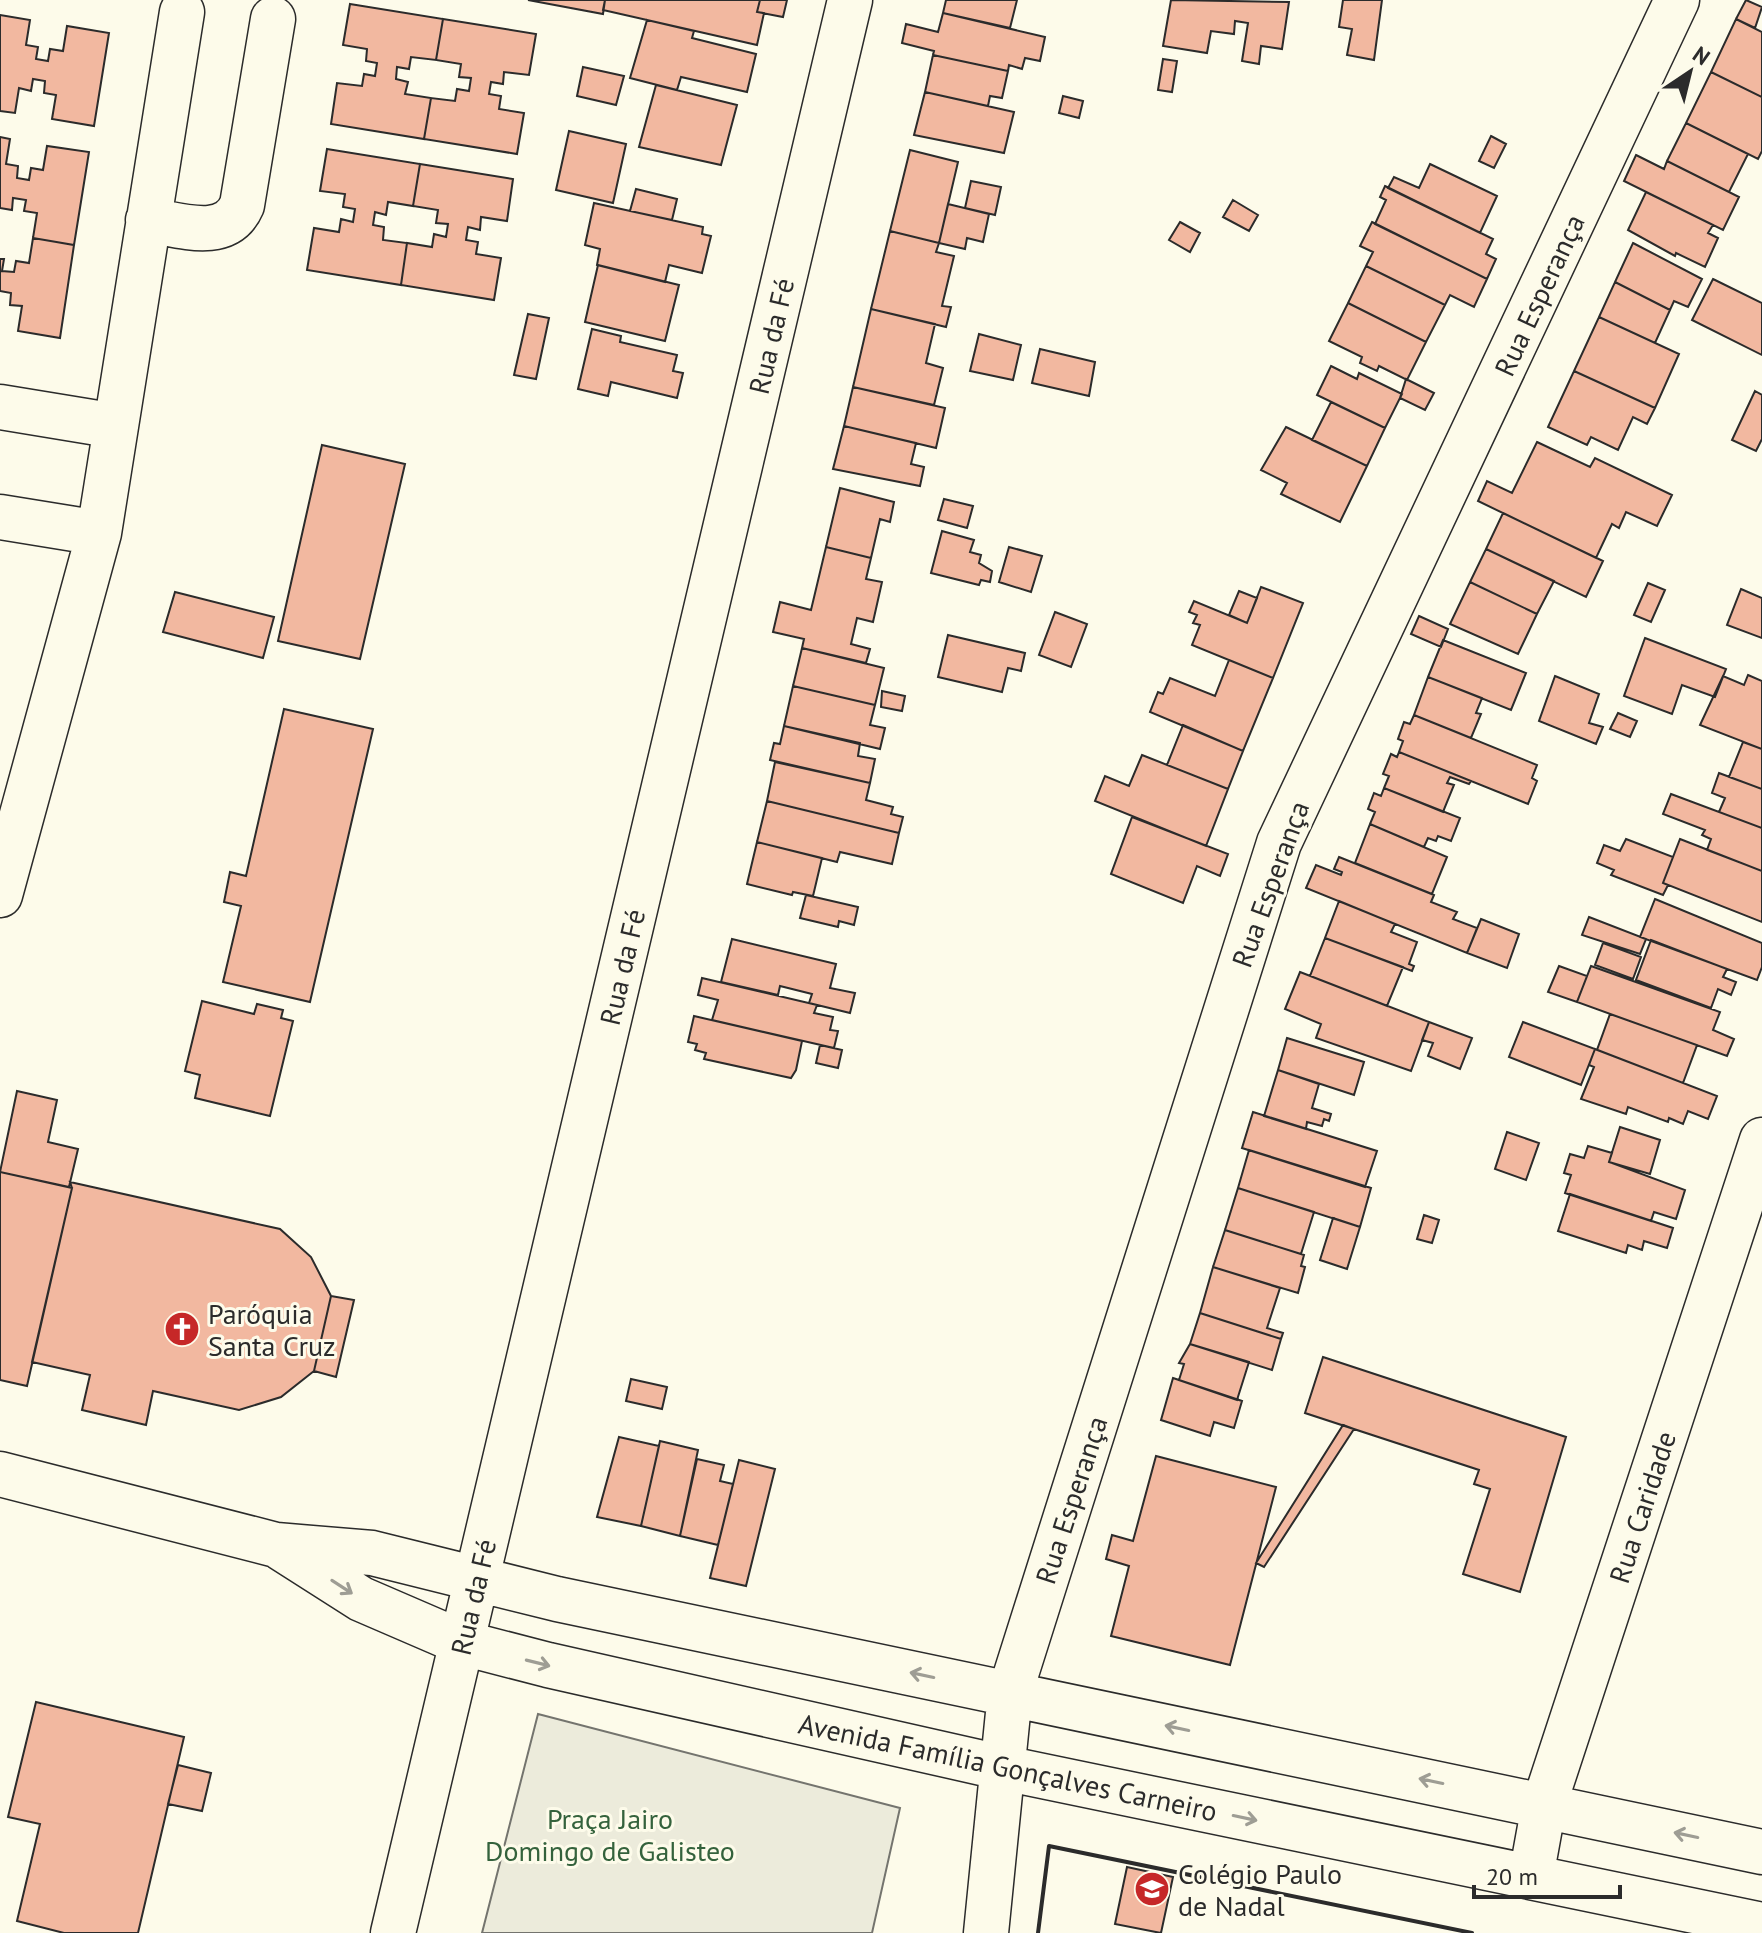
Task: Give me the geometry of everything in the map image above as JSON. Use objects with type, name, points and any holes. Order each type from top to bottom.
[{"type":"street","name":"Rua da Fé","points":[[393,1933],[850,0]]},
{"type":"street","name":"Rua Esperança","points":[[986,1933],[1010,1693],[1279,843],[1677,0]]},
{"type":"street","points":[[3,875],[99,533],[182,12]]},
{"type":"street","points":[[148,220],[209,229],[224,227],[236,219],[242,205],[273,19]]},
{"type":"street","points":[[0,407],[116,426]]},
{"type":"street","points":[[0,517],[99,533]]},
{"type":"street","name":"Rua Caridade","points":[[1531,1877],[1544,1805],[1762,1140]]},
{"type":"street","name":"Avenida Família Gonçalves Carneiro","points":[[0,1474],[276,1545],[372,1553],[477,1576],[557,1599],[1762,1852]]},
{"type":"street","name":"Avenida Família Gonçalves Carneiro","points":[[276,1545],[361,1599],[463,1643],[1004,1768],[1762,1925]]},
{"type":"green space","name":"Praça Jairo Domingo de Galisteo","points":[[538,1714],[900,1808],[872,1933],[482,1933]]},
{"type":"building","points":[[528,0],[605,0],[603,14]]},
{"type":"building","points":[[605,0],[760,0],[757,12],[764,13],[757,45],[603,10]]},
{"type":"building","points":[[760,0],[787,0],[783,17],[757,12]]},
{"type":"building","points":[[946,0],[1017,0],[1010,28],[943,13]]},
{"type":"building","points":[[1171,0],[1289,2],[1282,49],[1261,46],[1259,64],[1242,61],[1248,23],[1235,21],[1234,34],[1211,31],[1207,53],[1163,46]]},
{"type":"building","points":[[1343,0],[1382,0],[1374,60],[1347,55],[1352,29],[1339,27]]},
{"type":"building","points":[[1746,0],[1762,7],[1755,28],[1736,19]]},
{"type":"building","points":[[350,4],[443,19],[436,60],[411,57],[409,69],[397,67],[396,79],[408,82],[405,94],[431,98],[424,139],[331,124],[337,83],[362,86],[364,74],[375,76],[377,63],[366,61],[367,49],[343,45]]},
{"type":"building","points":[[943,13],[1045,37],[1040,61],[1025,58],[1022,69],[1009,65],[1008,71],[933,55],[934,51],[902,43],[906,24],[938,32]]},
{"type":"building","points":[[0,15],[30,20],[26,45],[38,47],[36,59],[48,61],[50,49],[63,51],[67,26],[109,33],[94,126],[52,119],[56,95],[44,93],[45,81],[33,79],[31,91],[19,88],[15,113],[0,111]]},
{"type":"building","points":[[443,19],[536,34],[529,75],[504,72],[503,84],[491,82],[489,94],[501,96],[499,109],[524,113],[517,154],[424,139],[431,98],[455,101],[457,89],[469,91],[471,78],[459,77],[461,64],[436,60]]},
{"type":"building","points":[[1736,19],[1762,32],[1762,97],[1711,72]]},
{"type":"building","points":[[647,20],[694,31],[692,38],[756,54],[747,92],[681,77],[677,90],[630,78]]},
{"type":"building","points":[[933,55],[1008,71],[1002,98],[990,96],[988,106],[925,92]]},
{"type":"building","points":[[1163,59],[1177,61],[1172,92],[1158,90]]},
{"type":"building","points":[[583,67],[624,76],[616,105],[577,96]]},
{"type":"building","points":[[1711,72],[1762,97],[1762,151],[1758,159],[1686,123]]},
{"type":"building","points":[[656,85],[737,105],[721,165],[639,147]]},
{"type":"building","points":[[925,92],[1014,112],[1004,153],[914,135]]},
{"type":"building","points":[[1063,96],[1083,101],[1079,118],[1059,113]]},
{"type":"building","points":[[1686,123],[1748,154],[1729,192],[1667,161]]},
{"type":"building","points":[[569,131],[626,144],[613,203],[556,190]]},
{"type":"building","points":[[1491,136],[1506,144],[1494,168],[1479,161]]},
{"type":"building","points":[[0,137],[10,139],[6,164],[18,166],[17,178],[29,180],[31,168],[43,170],[47,146],[89,152],[74,245],[33,238],[37,213],[24,211],[26,200],[13,198],[12,210],[0,208]]},
{"type":"building","points":[[327,149],[420,164],[413,206],[388,202],[386,215],[375,212],[373,225],[384,227],[383,240],[407,243],[401,285],[307,270],[314,228],[339,232],[341,219],[353,222],[355,209],[343,207],[345,194],[320,191]]},
{"type":"building","points":[[910,150],[958,162],[939,243],[890,231]]},
{"type":"building","points":[[1636,155],[1664,169],[1667,161],[1739,197],[1723,230],[1624,181]]},
{"type":"building","points":[[420,164],[513,179],[507,221],[481,217],[480,230],[468,227],[466,240],[478,242],[476,254],[501,258],[494,300],[401,285],[407,243],[432,247],[434,234],[446,237],[448,224],[436,223],[438,210],[413,206]]},
{"type":"building","points":[[1430,164],[1497,196],[1480,233],[1388,188],[1394,177],[1419,188]]},
{"type":"building","points":[[971,181],[1001,187],[995,215],[965,208]]},
{"type":"building","points":[[1385,186],[1493,239],[1486,254],[1496,259],[1487,279],[1375,224],[1386,200],[1380,197]]},
{"type":"building","points":[[636,189],[677,199],[672,220],[630,211]]},
{"type":"building","points":[[1646,192],[1713,225],[1708,233],[1718,238],[1705,267],[1676,253],[1675,256],[1628,230]]},
{"type":"building","points":[[1233,200],[1258,215],[1249,231],[1223,217]]},
{"type":"building","points":[[594,203],[703,227],[702,234],[711,236],[702,273],[669,265],[665,282],[597,265],[600,249],[585,245]]},
{"type":"building","points":[[948,204],[989,214],[983,242],[967,238],[965,249],[939,243]]},
{"type":"building","points":[[1180,222],[1200,233],[1190,252],[1169,240]]},
{"type":"building","points":[[1372,222],[1487,279],[1474,307],[1450,295],[1445,305],[1366,266],[1373,252],[1360,246]]},
{"type":"building","points":[[890,231],[939,243],[936,252],[954,256],[942,306],[951,307],[946,327],[871,309]]},
{"type":"building","points":[[33,238],[74,245],[60,338],[18,331],[22,306],[10,305],[11,293],[0,291],[0,259],[4,259],[2,271],[14,272],[16,261],[29,263]]},
{"type":"building","points":[[1633,243],[1702,279],[1688,307],[1674,301],[1670,310],[1615,282]]},
{"type":"building","points":[[598,265],[679,285],[665,341],[585,322]]},
{"type":"building","points":[[1366,266],[1445,305],[1426,342],[1348,303]]},
{"type":"building","points":[[1713,279],[1762,303],[1762,355],[1692,320]]},
{"type":"building","points":[[1615,282],[1670,310],[1655,343],[1599,317]]},
{"type":"building","points":[[1348,303],[1426,342],[1407,380],[1379,366],[1377,371],[1360,363],[1362,357],[1329,341]]},
{"type":"building","points":[[871,309],[935,324],[926,363],[943,368],[934,405],[853,387]]},
{"type":"building","points":[[528,314],[549,318],[536,379],[514,375]]},
{"type":"building","points":[[1599,317],[1679,354],[1655,408],[1574,371]]},
{"type":"building","points":[[592,329],[621,336],[620,342],[677,355],[673,371],[683,373],[677,398],[611,382],[608,396],[578,389]]},
{"type":"building","points":[[979,334],[1021,345],[1013,380],[970,371]]},
{"type":"building","points":[[1040,349],[1095,362],[1089,396],[1032,383]]},
{"type":"building","points":[[1331,366],[1357,379],[1359,373],[1402,394],[1385,428],[1317,395]]},
{"type":"building","points":[[1574,371],[1655,408],[1647,424],[1633,417],[1618,450],[1591,437],[1587,445],[1548,427]]},
{"type":"building","points":[[1406,379],[1434,393],[1425,410],[1400,398]]},
{"type":"building","points":[[853,387],[945,408],[936,448],[844,426]]},
{"type":"building","points":[[1755,391],[1762,395],[1762,439],[1756,451],[1732,440]]},
{"type":"building","points":[[1331,402],[1385,428],[1367,466],[1312,440]]},
{"type":"building","points":[[844,426],[916,443],[911,464],[924,467],[920,486],[833,469]]},
{"type":"building","points":[[1286,427],[1367,466],[1340,522],[1281,494],[1287,483],[1261,470]]},
{"type":"building","points":[[1537,442],[1590,467],[1595,458],[1672,495],[1657,526],[1626,512],[1619,528],[1612,524],[1596,558],[1478,501],[1487,481],[1512,493]]},
{"type":"building","points":[[322,445],[405,464],[360,659],[278,641]]},
{"type":"building","points":[[840,488],[894,502],[890,522],[880,519],[871,558],[826,547]]},
{"type":"building","points":[[944,499],[973,506],[967,528],[938,520]]},
{"type":"building","points":[[1503,513],[1603,561],[1586,597],[1486,549]]},
{"type":"building","points":[[942,531],[974,540],[970,552],[981,555],[979,563],[992,571],[990,582],[981,580],[979,585],[931,573]]},
{"type":"building","points":[[826,547],[871,558],[866,579],[882,582],[873,622],[857,618],[851,644],[870,649],[866,663],[802,648],[804,639],[773,632],[780,602],[811,610]]},
{"type":"building","points":[[1009,547],[1042,556],[1031,592],[999,582]]},
{"type":"building","points":[[1486,549],[1554,581],[1537,614],[1470,582]]},
{"type":"building","points":[[1470,582],[1537,614],[1518,654],[1450,624]]},
{"type":"building","points":[[1648,583],[1665,590],[1651,622],[1634,615]]},
{"type":"building","points":[[1261,587],[1303,603],[1273,678],[1192,645],[1200,625],[1193,623],[1197,615],[1189,612],[1194,601],[1247,623]]},
{"type":"building","points":[[1741,589],[1762,598],[1762,638],[1727,625]]},
{"type":"building","points":[[1239,591],[1257,598],[1247,623],[1229,615]]},
{"type":"building","points":[[175,592],[274,617],[263,658],[163,632]]},
{"type":"building","points":[[1055,612],[1087,624],[1071,667],[1039,655]]},
{"type":"building","points":[[1419,616],[1448,629],[1441,647],[1411,634]]},
{"type":"building","points":[[948,635],[1025,653],[1021,671],[1008,668],[1002,692],[938,677]]},
{"type":"building","points":[[1645,638],[1726,669],[1715,697],[1682,685],[1672,714],[1624,696]]},
{"type":"building","points":[[1443,640],[1526,673],[1511,710],[1428,677]]},
{"type":"building","points":[[802,648],[884,668],[875,705],[793,686]]},
{"type":"building","points":[[1229,660],[1273,678],[1243,751],[1150,712],[1158,692],[1163,694],[1170,678],[1215,696]]},
{"type":"building","points":[[1748,675],[1762,681],[1762,749],[1700,725],[1723,676],[1744,685]]},
{"type":"building","points":[[1555,676],[1599,694],[1589,723],[1603,727],[1596,744],[1539,721]]},
{"type":"building","points":[[1428,677],[1482,698],[1476,713],[1481,714],[1471,738],[1414,715]]},
{"type":"building","points":[[793,686],[875,705],[870,725],[885,728],[880,749],[784,726]]},
{"type":"building","points":[[882,691],[905,696],[902,711],[881,707]]},
{"type":"building","points":[[284,709],[373,729],[310,1002],[223,982],[241,906],[224,902],[230,872],[246,876]]},
{"type":"building","points":[[1618,713],[1637,721],[1630,737],[1610,729]]},
{"type":"building","points":[[1414,715],[1537,765],[1532,778],[1537,781],[1528,804],[1399,752],[1403,741],[1398,739],[1404,722],[1410,724]]},
{"type":"building","points":[[1183,725],[1243,751],[1228,789],[1167,765]]},
{"type":"building","points":[[784,726],[860,743],[858,756],[875,759],[870,783],[770,760],[774,743],[780,744]]},
{"type":"building","points":[[1743,742],[1762,749],[1762,789],[1729,777]]},
{"type":"building","points":[[1399,752],[1471,781],[1469,784],[1450,777],[1447,783],[1454,785],[1443,812],[1384,788],[1389,776],[1383,774],[1391,754],[1397,757]]},
{"type":"building","points":[[1142,755],[1228,789],[1206,846],[1095,801],[1105,776],[1129,786]]},
{"type":"building","points":[[775,762],[870,783],[866,800],[893,807],[891,814],[903,817],[899,833],[767,801]]},
{"type":"building","points":[[1719,773],[1762,789],[1762,828],[1719,812],[1725,798],[1712,793]]},
{"type":"building","points":[[1384,788],[1460,818],[1451,841],[1438,836],[1436,841],[1428,838],[1424,847],[1370,824],[1375,812],[1368,809],[1374,793],[1381,796]]},
{"type":"building","points":[[1671,794],[1762,828],[1762,871],[1707,850],[1711,839],[1702,835],[1705,830],[1663,814]]},
{"type":"building","points":[[767,801],[899,833],[892,864],[840,852],[837,862],[757,842]]},
{"type":"building","points":[[1132,817],[1228,854],[1220,876],[1197,866],[1183,903],[1111,874]]},
{"type":"building","points":[[1370,824],[1447,857],[1432,894],[1355,863]]},
{"type":"building","points":[[1626,839],[1673,857],[1663,883],[1668,885],[1663,895],[1611,875],[1614,870],[1597,863],[1604,845],[1620,851]]},
{"type":"building","points":[[1680,839],[1762,871],[1762,922],[1663,883]]},
{"type":"building","points":[[757,842],[822,858],[813,896],[793,892],[792,895],[747,884]]},
{"type":"building","points":[[1339,857],[1434,895],[1431,902],[1457,912],[1453,919],[1477,928],[1467,953],[1306,888],[1316,865],[1341,875],[1342,872],[1334,869]]},
{"type":"building","points":[[806,895],[858,907],[854,925],[839,921],[838,927],[800,918]]},
{"type":"building","points":[[1655,899],[1762,943],[1762,967],[1757,980],[1640,937]]},
{"type":"building","points":[[1339,901],[1395,924],[1391,932],[1417,942],[1409,964],[1414,966],[1412,971],[1325,938]]},
{"type":"building","points":[[1589,917],[1646,939],[1640,954],[1582,935]]},
{"type":"building","points":[[1481,919],[1519,934],[1507,968],[1467,953]]},
{"type":"building","points":[[1325,938],[1403,967],[1387,1006],[1310,976]]},
{"type":"building","points":[[732,939],[836,964],[830,988],[855,993],[850,1013],[809,1003],[812,994],[780,986],[778,995],[721,982]]},
{"type":"building","points":[[1651,940],[1727,969],[1723,977],[1736,982],[1731,995],[1718,989],[1711,1008],[1636,980]]},
{"type":"building","points":[[1603,943],[1641,957],[1633,979],[1595,965]]},
{"type":"building","points":[[1559,966],[1587,976],[1577,1002],[1548,992]]},
{"type":"building","points":[[1591,966],[1720,1012],[1713,1030],[1734,1039],[1727,1056],[1577,1002]]},
{"type":"building","points":[[1300,972],[1429,1022],[1411,1071],[1316,1038],[1321,1024],[1285,1009]]},
{"type":"building","points":[[702,978],[817,1005],[814,1013],[833,1017],[830,1030],[838,1031],[834,1048],[712,1020],[718,1000],[698,995]]},
{"type":"building","points":[[202,1001],[254,1014],[257,1004],[283,1010],[281,1018],[293,1021],[270,1116],[195,1098],[200,1075],[185,1071]]},
{"type":"building","points":[[1610,1014],[1697,1045],[1683,1083],[1597,1050]]},
{"type":"building","points":[[694,1016],[802,1041],[796,1070],[791,1078],[704,1059],[706,1053],[695,1050],[697,1044],[688,1042]]},
{"type":"building","points":[[1429,1022],[1472,1038],[1460,1069],[1428,1056],[1433,1043],[1422,1040]]},
{"type":"building","points":[[1523,1022],[1595,1049],[1581,1085],[1509,1057]]},
{"type":"building","points":[[1287,1038],[1364,1062],[1354,1095],[1278,1070]]},
{"type":"building","points":[[820,1045],[842,1050],[838,1068],[816,1063]]},
{"type":"building","points":[[1595,1049],[1717,1096],[1708,1119],[1688,1111],[1683,1124],[1669,1118],[1668,1122],[1628,1107],[1626,1114],[1581,1099],[1594,1067],[1589,1065]]},
{"type":"building","points":[[1278,1070],[1319,1084],[1312,1108],[1331,1114],[1329,1121],[1324,1119],[1322,1126],[1307,1122],[1306,1129],[1264,1116]]},
{"type":"building","points":[[17,1091],[57,1100],[48,1142],[78,1149],[69,1187],[0,1172]]},
{"type":"building","points":[[1253,1112],[1377,1151],[1365,1187],[1242,1148]]},
{"type":"building","points":[[1620,1127],[1660,1140],[1650,1174],[1609,1162]]},
{"type":"building","points":[[1507,1132],[1539,1143],[1526,1180],[1495,1169]]},
{"type":"building","points":[[1588,1146],[1612,1153],[1609,1162],[1685,1190],[1676,1219],[1654,1212],[1651,1221],[1565,1193],[1571,1175],[1564,1173],[1570,1154],[1584,1158]]},
{"type":"building","points":[[1249,1150],[1371,1188],[1360,1227],[1238,1188]]},
{"type":"building","points":[[0,1172],[72,1188],[27,1386],[0,1380]]},
{"type":"building","name":"Paróquia Santa Cruz","points":[[70,1182],[280,1229],[311,1257],[331,1296],[314,1371],[281,1397],[239,1410],[153,1391],[146,1425],[82,1410],[90,1375],[32,1362],[72,1188]]},
{"type":"building","points":[[1238,1188],[1314,1212],[1301,1254],[1225,1230]]},
{"type":"building","points":[[1570,1194],[1673,1228],[1667,1248],[1644,1241],[1642,1250],[1628,1245],[1626,1253],[1558,1231]]},
{"type":"building","points":[[1424,1215],[1439,1220],[1432,1243],[1417,1239]]},
{"type":"building","points":[[1333,1218],[1360,1227],[1347,1269],[1320,1260]]},
{"type":"building","points":[[1225,1230],[1304,1255],[1301,1266],[1305,1267],[1298,1293],[1213,1267]]},
{"type":"building","points":[[1213,1267],[1280,1288],[1267,1328],[1283,1333],[1281,1339],[1200,1313]]},
{"type":"building","points":[[331,1296],[354,1300],[336,1377],[314,1371]]},
{"type":"building","points":[[1200,1313],[1281,1339],[1272,1370],[1190,1344]]},
{"type":"building","points":[[1190,1344],[1249,1362],[1237,1400],[1179,1380],[1184,1364],[1179,1363]]},
{"type":"building","points":[[1323,1357],[1566,1437],[1520,1592],[1463,1574],[1490,1489],[1474,1484],[1479,1470],[1305,1413]]},
{"type":"building","points":[[1173,1378],[1242,1401],[1234,1428],[1214,1422],[1210,1436],[1161,1420]]},
{"type":"building","points":[[631,1379],[667,1387],[662,1409],[626,1401]]},
{"type":"building","points":[[1343,1425],[1354,1429],[1264,1567],[1256,1563]]},
{"type":"building","points":[[619,1437],[659,1446],[641,1526],[597,1517]]},
{"type":"building","points":[[660,1441],[698,1450],[680,1536],[641,1526]]},
{"type":"building","points":[[1156,1456],[1276,1487],[1230,1665],[1111,1636],[1129,1566],[1106,1559],[1112,1535],[1133,1541]]},
{"type":"building","points":[[697,1459],[724,1465],[720,1481],[733,1484],[718,1545],[680,1536]]},
{"type":"building","points":[[739,1460],[775,1469],[746,1586],[710,1578]]},
{"type":"building","points":[[36,1702],[184,1737],[138,1933],[64,1933],[17,1921],[40,1824],[8,1817]]},
{"type":"building","points":[[178,1765],[211,1773],[202,1811],[168,1804]]},
{"type":"building","points":[[1127,1867],[1173,1877],[1161,1933],[1115,1924]]},
{"type":"wall","points":[[1038,1933],[1049,1846],[1472,1933]]},
{"type":"place","name":"Paróquia Santa Cruz","points":[[182,1329]]},
{"type":"place","name":"Colégio Paulo de Nadal","points":[[1152,1889]]}]
